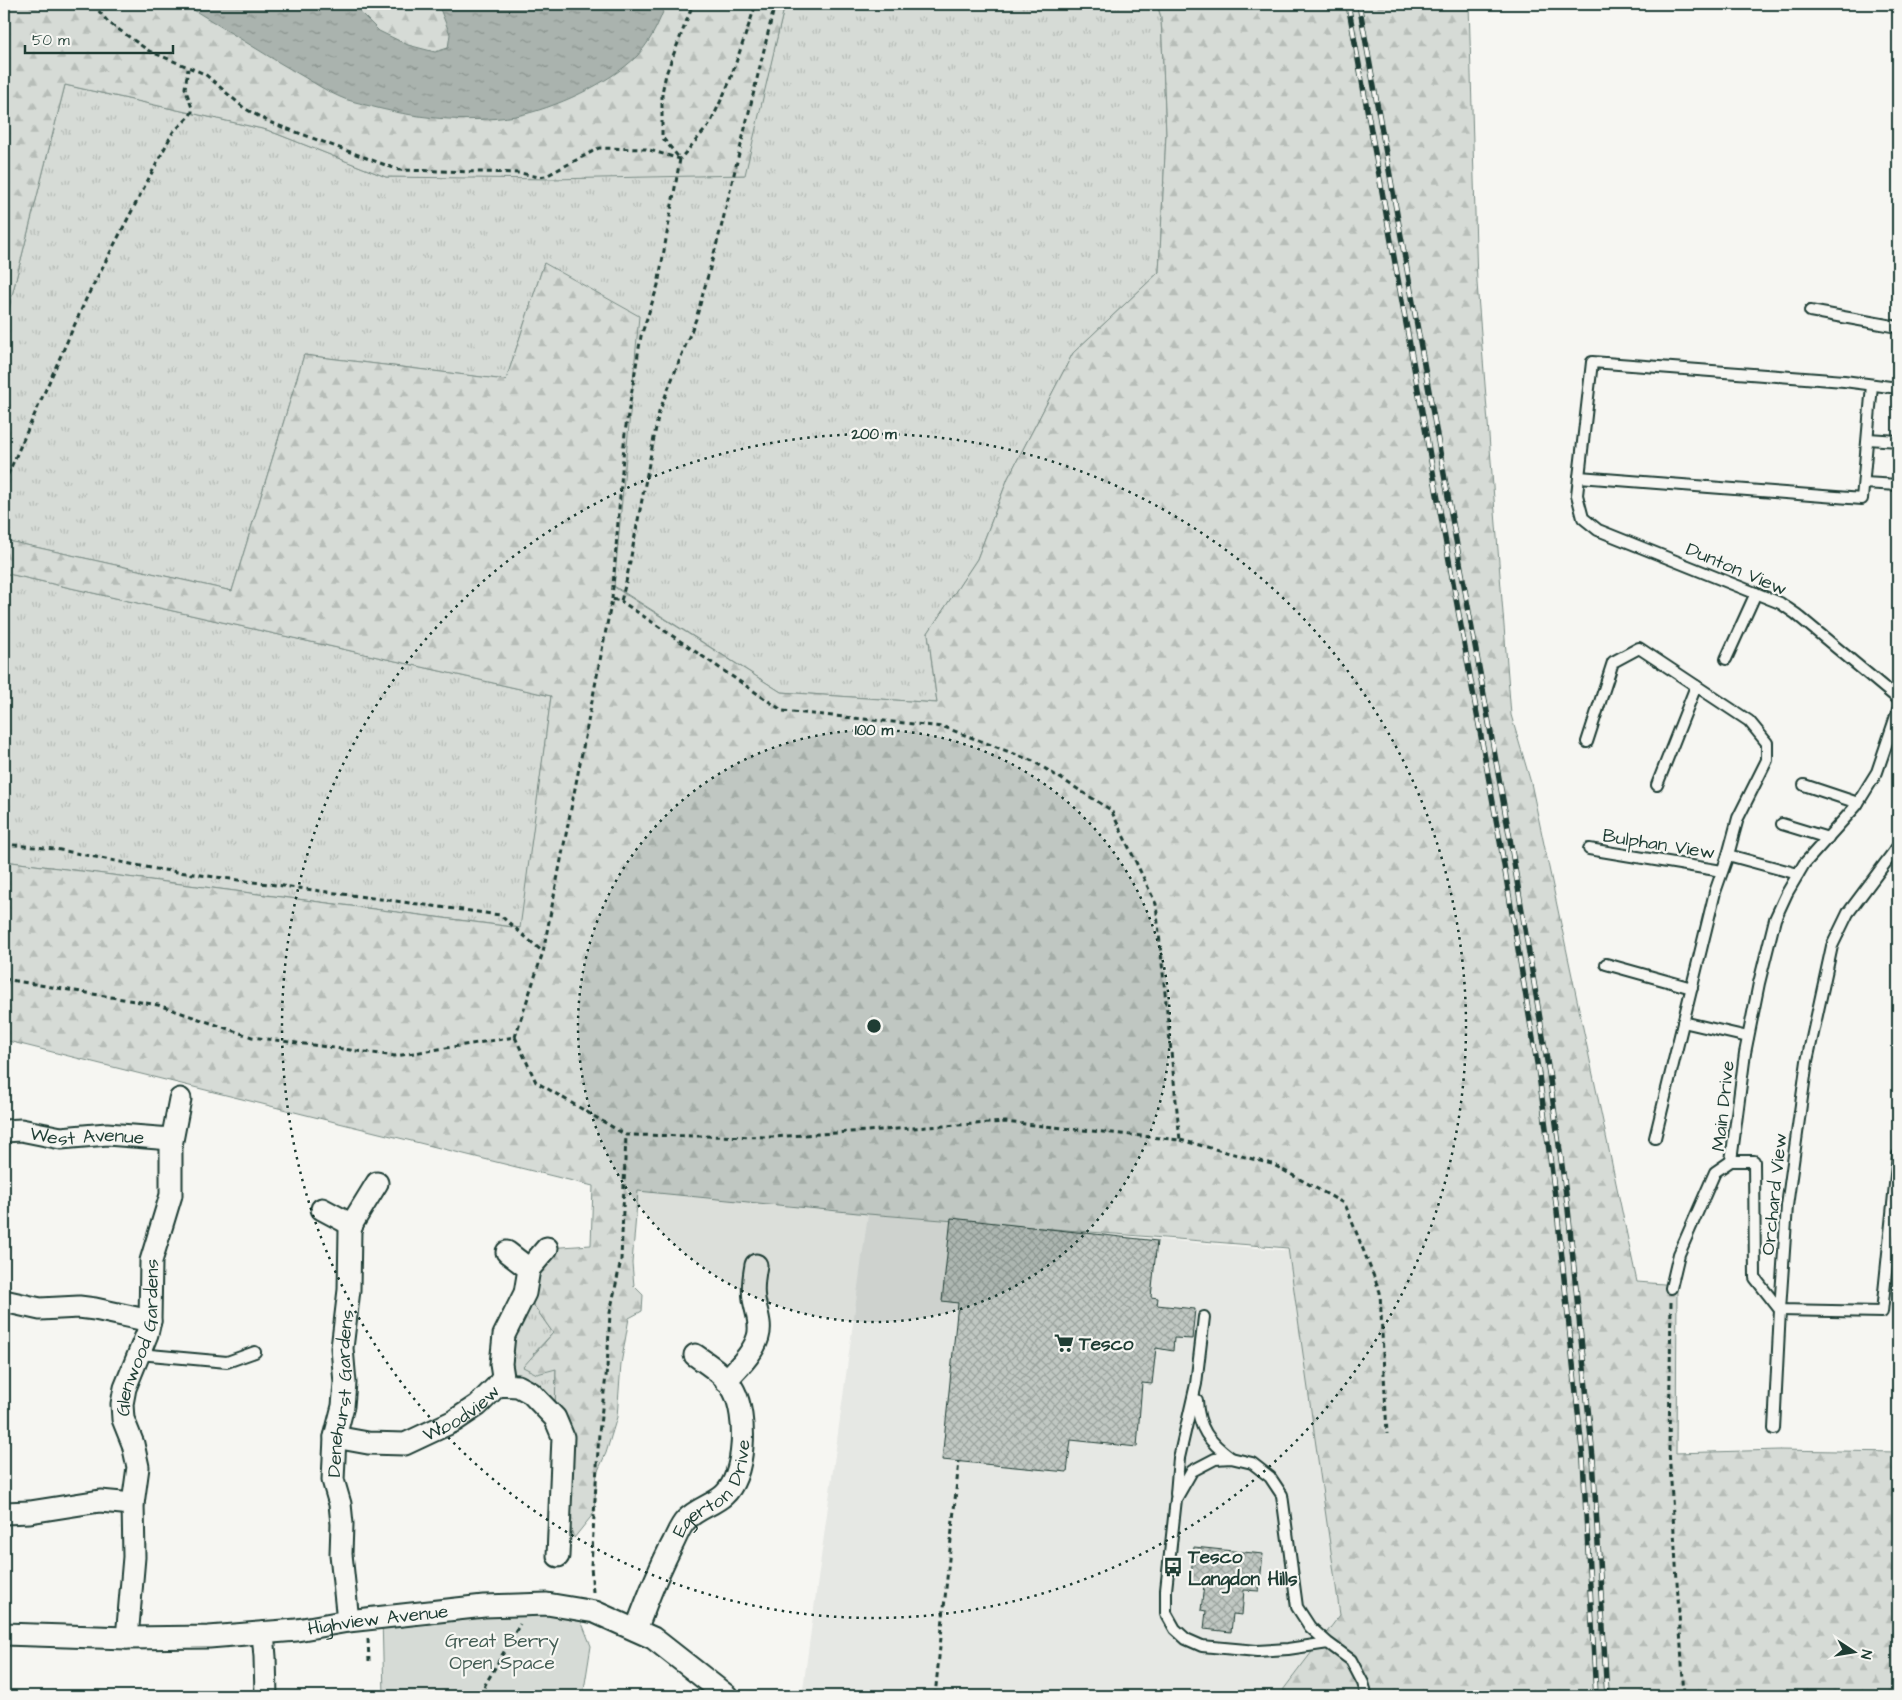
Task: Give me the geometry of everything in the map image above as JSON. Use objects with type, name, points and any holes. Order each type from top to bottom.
[{"type":"street","name":"Glenwood Gardens","points":[[127,1638],[134,1557],[133,1504],[138,1467],[133,1444],[123,1419],[122,1404],[124,1388],[147,1334],[150,1321],[150,1260],[171,1195],[172,1138],[180,1099]]},
{"type":"street","name":"West Avenue","points":[[4,1131],[21,1130],[61,1138],[108,1134],[172,1138]]},
{"type":"street","name":"Denehurst Gardens","points":[[348,1621],[340,1504],[333,1480],[335,1437],[340,1420],[344,1391],[342,1348],[349,1290],[352,1225],[376,1183]]},
{"type":"street","points":[[322,1209],[352,1225]]},
{"type":"street","points":[[498,1385],[502,1378],[504,1335],[526,1293],[529,1269],[547,1248]]},
{"type":"street","points":[[507,1252],[529,1269]]},
{"type":"street","points":[[726,1381],[746,1358],[758,1338],[760,1327],[753,1292],[756,1265]]},
{"type":"street","points":[[4,1302],[40,1309],[80,1307],[150,1321]]},
{"type":"street","name":"Egerton Drive","points":[[636,1630],[661,1566],[686,1520],[725,1495],[735,1482],[740,1466],[742,1451],[741,1428],[739,1404],[734,1390],[722,1375],[695,1355]]},
{"type":"street","name":"Woodview","points":[[335,1437],[368,1443],[405,1444],[454,1421],[478,1405],[498,1385],[518,1386],[531,1393],[555,1418],[563,1437],[558,1556]]},
{"type":"street","points":[[4,1513],[30,1512],[100,1501],[133,1504]]},
{"type":"street","name":"Highview Avenue","points":[[4,1634],[127,1638],[209,1637],[263,1634],[348,1621],[484,1606],[548,1604],[595,1612],[653,1638],[727,1696]]},
{"type":"street","points":[[263,1634],[266,1696]]},
{"type":"lane","points":[[1810,311],[1898,327]]},
{"type":"lane","name":"Dunton View","points":[[1898,388],[1844,381],[1592,362],[1577,494],[1583,518],[1598,530],[1780,603],[1796,614],[1898,699]]},
{"type":"lane","points":[[1579,476],[1862,499],[1872,385]]},
{"type":"lane","points":[[1868,439],[1898,441]]},
{"type":"lane","points":[[1864,483],[1898,486]]},
{"type":"lane","points":[[1726,659],[1756,593]]},
{"type":"lane","name":"Bulphan View","points":[[1587,742],[1614,662],[1639,648],[1749,721],[1768,743],[1768,760],[1738,818],[1728,856],[1715,892],[1655,1138]]},
{"type":"lane","points":[[1657,785],[1696,686]]},
{"type":"lane","name":"Main Drive","points":[[1780,1310],[1755,1278],[1754,1162],[1731,1161],[1748,1037],[1759,982],[1776,919],[1787,893],[1804,864],[1858,803],[1877,772],[1898,710]]},
{"type":"lane","points":[[1804,785],[1858,803]]},
{"type":"lane","points":[[1782,824],[1828,838]]},
{"type":"lane","name":"Orchard View","points":[[1780,1310],[1787,1206],[1803,1090],[1832,946],[1848,913],[1898,846]]},
{"type":"lane","name":"Bulphan View","points":[[1589,849],[1722,871]]},
{"type":"lane","points":[[1728,856],[1798,874]]},
{"type":"lane","points":[[1606,964],[1692,988]]},
{"type":"lane","points":[[1683,1022],[1748,1037]]},
{"type":"lane","points":[[1774,1429],[1780,1310],[1882,1312],[1898,1155]]},
{"type":"lane","points":[[1671,1288],[1680,1254],[1710,1181],[1715,1172],[1731,1161]]},
{"type":"lane","points":[[1204,1317],[1196,1384],[1179,1458],[1166,1590],[1166,1613],[1175,1629],[1186,1639],[1202,1646],[1257,1651],[1328,1644]]},
{"type":"lane","points":[[139,1354],[227,1362],[255,1352]]},
{"type":"lane","points":[[1196,1384],[1197,1412],[1205,1434],[1215,1447],[1231,1458]]},
{"type":"lane","points":[[1176,1499],[1192,1471],[1215,1460],[1231,1458],[1252,1463],[1270,1477],[1282,1495],[1297,1607],[1310,1627],[1328,1644],[1352,1660],[1363,1683],[1366,1696]]},
{"type":"path","points":[[93,4],[108,22],[149,51],[205,74],[244,108],[269,122],[399,170],[520,173],[546,176],[599,148],[646,149],[680,160]]},
{"type":"path","points":[[680,160],[662,137],[662,94],[666,74],[694,4]]},
{"type":"path","points":[[756,4],[728,83],[710,124],[680,160],[658,285],[641,336],[625,432],[612,599],[543,952],[515,1037],[536,1082],[626,1135],[773,1137],[1005,1122],[1180,1140],[1272,1164],[1345,1204],[1380,1292],[1387,1434]]},
{"type":"path","points":[[621,601],[659,412],[698,310],[721,228],[775,4]]},
{"type":"path","points":[[4,483],[87,297],[173,132],[192,112],[185,88],[188,68]]},
{"type":"path","points":[[612,599],[621,601],[783,711],[944,727],[1033,761],[1111,810],[1156,904],[1180,1140]]},
{"type":"path","points":[[4,844],[55,849],[156,869],[500,915],[543,952]]},
{"type":"path","points":[[6,980],[158,1005],[252,1037],[395,1056],[515,1037]]},
{"type":"path","points":[[595,1612],[591,1566],[599,1433],[607,1368],[610,1313],[621,1260],[626,1135]]},
{"type":"path","points":[[1671,1288],[1669,1449],[1684,1696]]},
{"type":"path","points":[[936,1696],[959,1461]]},
{"type":"path","points":[[482,1696],[485,1685],[520,1627],[521,1614],[516,1606]]},
{"type":"shaded area","points":[[868,1214],[1292,1251],[1340,1615],[1278,1696],[802,1696]]},
{"type":"green space","points":[[4,4],[785,4],[745,175],[552,179],[386,177],[267,130],[65,85],[4,327]]},
{"type":"green space","points":[[785,4],[1157,4],[1161,17],[1166,134],[1159,272],[1073,353],[1008,478],[977,559],[928,633],[937,703],[781,692],[614,586],[544,263],[506,380],[304,355],[232,591],[4,540],[4,327],[65,85],[267,130],[386,177],[744,175]]},
{"type":"green space","points":[[1157,4],[1469,4],[1477,283],[1511,715],[1531,783],[1637,1282],[1677,1285],[1676,1453],[1779,1450],[1898,1452],[1898,1696],[1295,1696],[1283,1690],[1340,1615],[1288,1248],[868,1214],[638,1191],[632,1263],[634,1286],[643,1295],[642,1311],[629,1318],[621,1364],[617,1417],[606,1453],[597,1473],[594,1513],[574,1538],[561,1499],[555,1418],[556,1369],[537,1374],[523,1367],[553,1333],[525,1293],[547,1248],[591,1245],[593,1186],[4,1040],[4,861],[520,928],[551,696],[4,573],[4,540],[232,591],[304,355],[506,380],[544,263],[639,316],[614,587],[781,692],[937,703],[928,633],[977,559],[1008,478],[1073,353],[1159,272],[1166,134],[1161,17]]},
{"type":"green space","points":[[4,573],[551,696],[521,928],[4,861]]},
{"type":"green space","points":[[525,1293],[553,1333],[533,1354],[556,1368],[555,1418],[503,1377]]},
{"type":"green space","name":"Great Berry Open Space","points":[[576,1608],[591,1646],[583,1696],[384,1696],[382,1617]]},
{"type":"water","points":[[184,4],[352,4],[379,31],[408,45],[435,52],[448,48],[450,34],[438,4],[666,4],[654,31],[637,56],[626,66],[597,85],[580,94],[531,113],[497,118],[459,119],[421,116],[384,110],[343,98],[326,90]]},
{"type":"building","name":"Tesco","points":[[951,1218],[1157,1241],[1151,1297],[1158,1298],[1157,1305],[1195,1309],[1192,1339],[1174,1338],[1173,1351],[1156,1348],[1152,1384],[1142,1383],[1137,1447],[1071,1440],[1067,1472],[942,1460],[958,1303],[942,1301]]},
{"type":"building","points":[[1194,1547],[1263,1554],[1259,1591],[1244,1590],[1242,1615],[1233,1614],[1231,1632],[1204,1629],[1206,1611],[1201,1610],[1204,1585],[1190,1583]]},
{"type":"railway","points":[[1348,4],[1500,841],[1539,1075],[1557,1211],[1583,1459],[1596,1696]]},
{"type":"railway","points":[[1359,4],[1510,839],[1549,1073],[1568,1209],[1593,1458],[1607,1696]]},
{"type":"place","name":"Tesco","points":[[1064,1343]]},
{"type":"place","name":"Tesco Langdon Hills","points":[[1173,1567]]}]
